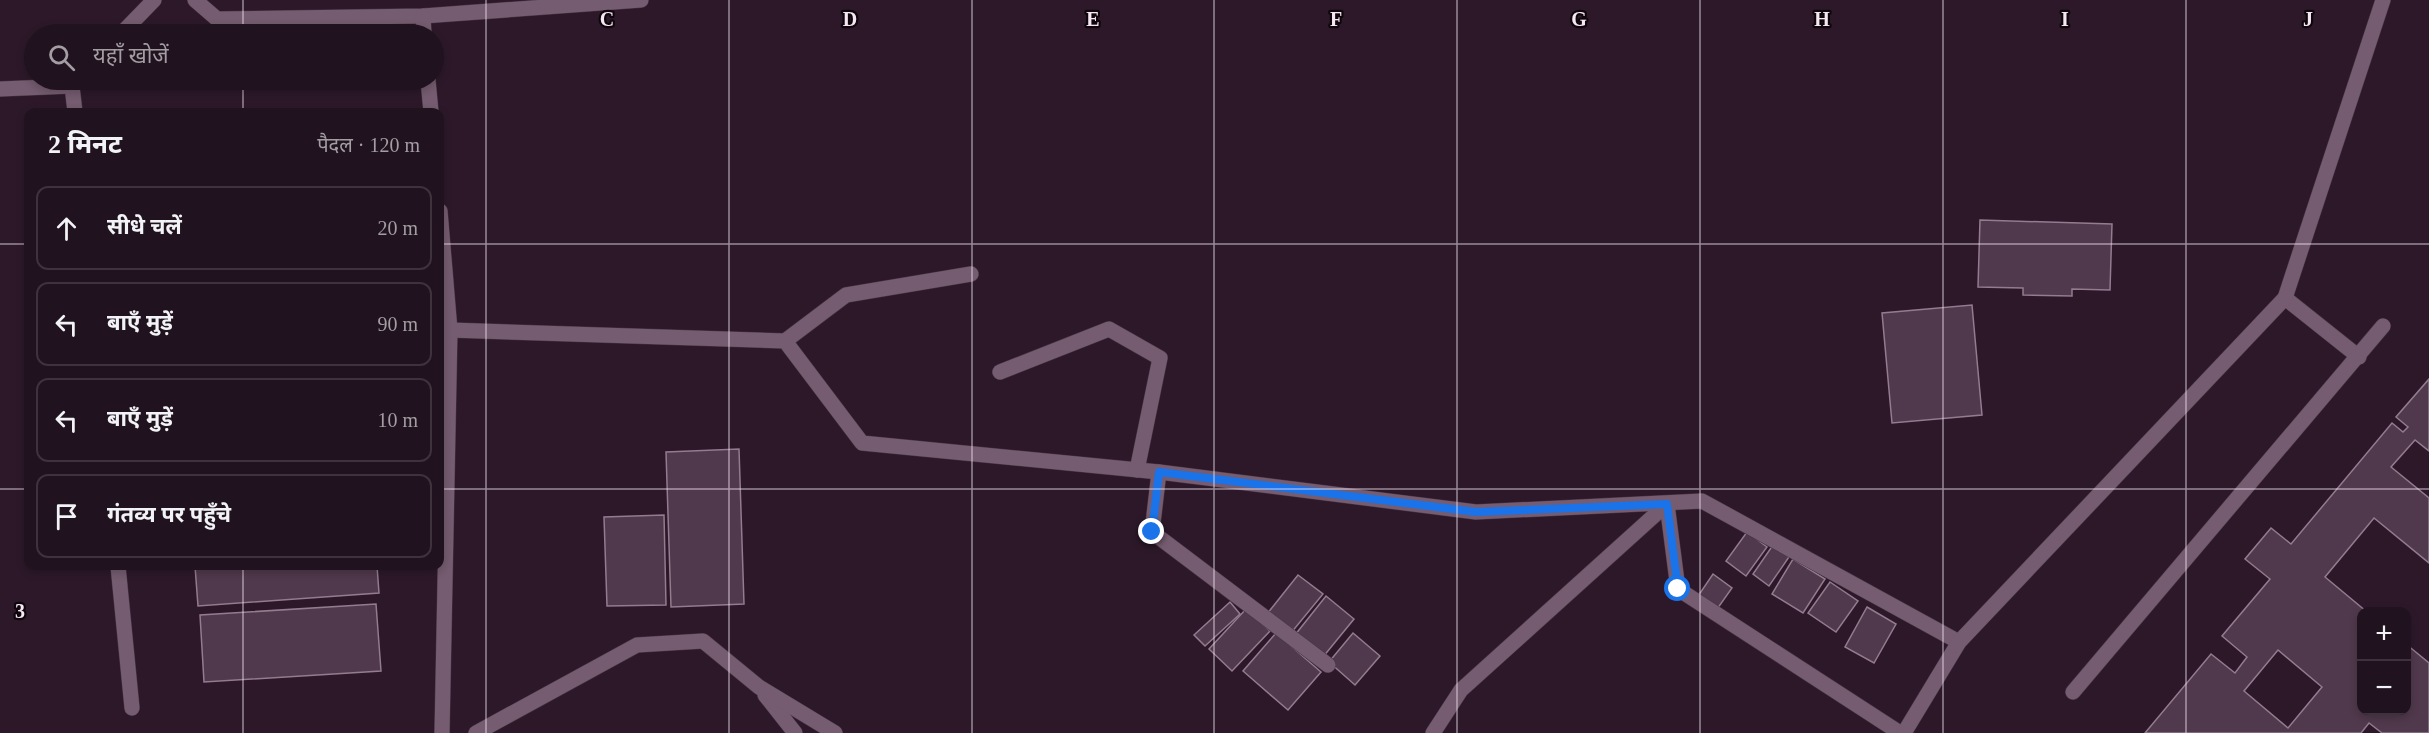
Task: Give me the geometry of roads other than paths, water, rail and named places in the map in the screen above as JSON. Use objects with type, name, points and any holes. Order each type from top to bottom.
[{"type":"street","points":[[131,24],[154,0]]},
{"type":"street","points":[[195,0],[217,19],[423,16],[641,0]]},
{"type":"street","points":[[1667,504],[1678,589],[1902,733],[1959,642],[2286,298],[2383,0]]},
{"type":"street","points":[[423,16],[423,24]]},
{"type":"street","points":[[0,89],[24,87]]},
{"type":"street","points":[[75,90],[75,108]]},
{"type":"street","points":[[429,90],[431,108]]},
{"type":"street","points":[[442,733],[450,330],[444,259]]},
{"type":"street","points":[[450,330],[785,341],[846,295],[971,274]]},
{"type":"street","points":[[2286,298],[2359,357]]},
{"type":"street","points":[[2073,692],[2383,327]]},
{"type":"street","points":[[1000,372],[1109,329],[1160,358],[1137,470]]},
{"type":"street","points":[[785,341],[862,443],[1159,472],[1476,512],[1702,501],[1959,642]]},
{"type":"street","points":[[1159,472],[1152,532],[1328,665]]},
{"type":"street","points":[[1433,733],[1461,690],[1667,504]]},
{"type":"street","points":[[118,570],[132,708]]},
{"type":"street","points":[[476,733],[638,645],[704,641],[759,687],[835,733]]},
{"type":"street","points":[[759,687],[795,733]]}]
